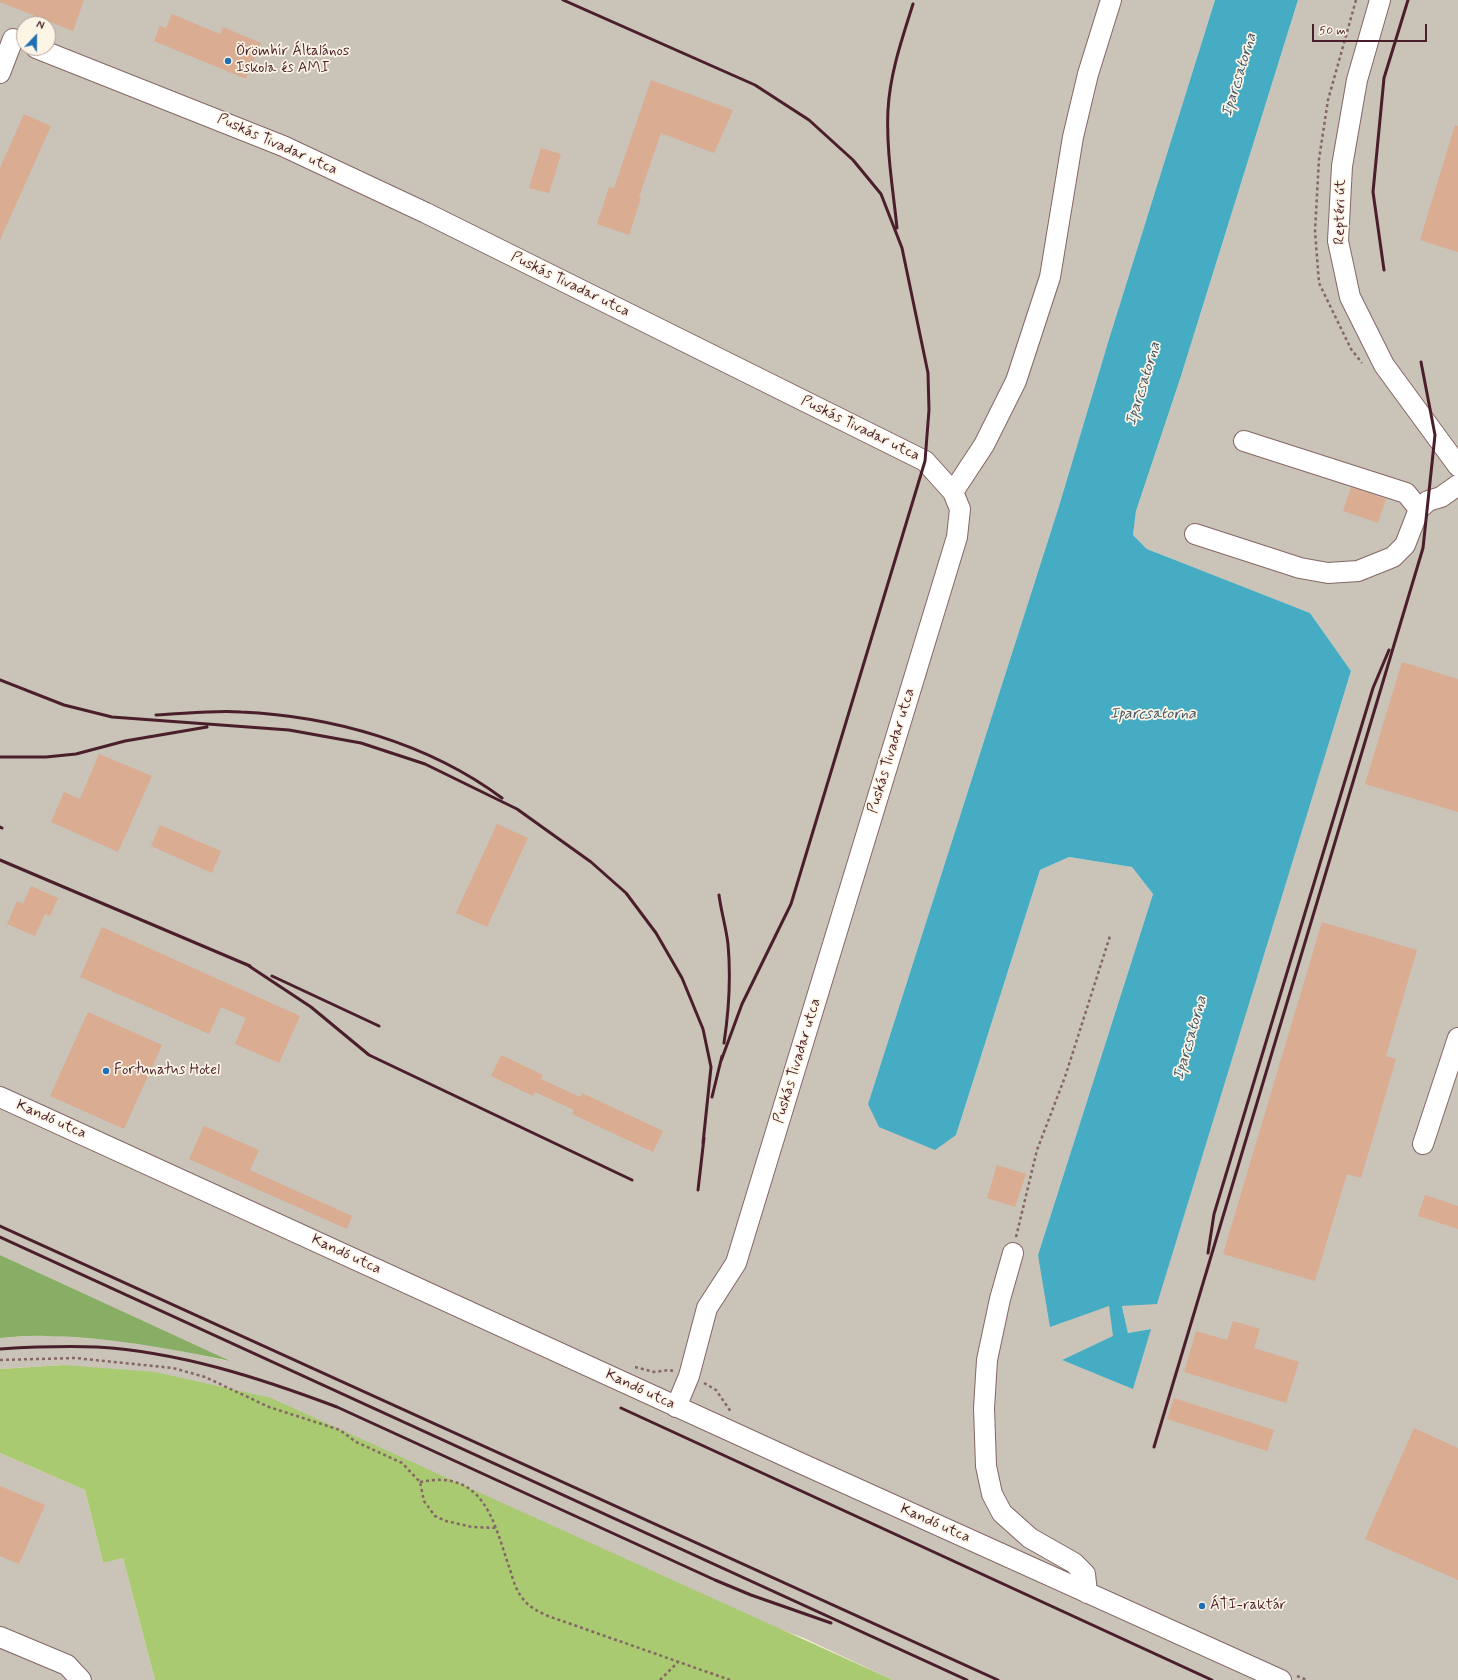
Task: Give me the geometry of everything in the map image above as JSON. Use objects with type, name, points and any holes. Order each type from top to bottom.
[{"type":"street","points":[[953,492],[984,445],[1016,381],[1050,277],[1073,137],[1085,88],[1111,0]]},
{"type":"street","name":"Reptéri út","points":[[1380,0],[1357,80],[1342,166],[1338,241],[1350,297],[1384,365],[1458,466]]},
{"type":"street","points":[[0,73],[12,39]]},
{"type":"street","name":"Puskás Tivadar utca","points":[[56,56],[283,146],[426,213],[925,461],[953,492],[960,509],[957,537],[736,1263],[707,1308],[689,1376],[676,1407]]},
{"type":"street","points":[[1244,441],[1406,493],[1419,509]]},
{"type":"street","points":[[1195,534],[1300,568],[1328,573],[1358,571],[1393,557],[1405,545],[1419,509],[1428,501],[1441,497],[1458,485]]},
{"type":"street","points":[[1423,1144],[1458,1038]]},
{"type":"street","name":"Kandó utca","points":[[0,1097],[676,1407],[1281,1680]]},
{"type":"street","points":[[1013,1253],[1000,1299],[987,1360],[985,1423],[986,1466],[992,1494],[1002,1514],[1030,1538],[1074,1563],[1085,1574],[1087,1593]]},
{"type":"street","points":[[0,1636],[67,1665],[81,1680]]},
{"type":"path","points":[[1013,1253],[1037,1150],[1065,1076],[1110,936]]},
{"type":"path","points":[[0,1360],[75,1358],[97,1359],[173,1368],[205,1377],[269,1406],[340,1430],[356,1442],[402,1463],[420,1482],[424,1501],[435,1516],[446,1521],[472,1527],[497,1528]]},
{"type":"path","points":[[420,1482],[429,1480],[445,1481],[465,1485],[476,1493],[489,1509],[520,1596],[533,1608],[548,1616],[730,1680]]},
{"type":"path","points":[[660,1680],[678,1662]]},
{"type":"shaded area","points":[[0,0],[1215,0],[1109,339],[1059,506],[868,1104],[956,1135],[1040,870],[1069,857],[1132,867],[1153,894],[1038,1255],[1092,1311],[1109,1306],[1114,1336],[1062,1360],[1133,1388],[1150,1329],[1128,1333],[1122,1305],[1157,1303],[1351,671],[1310,613],[1147,549],[1133,535],[1136,511],[1181,376],[1298,0],[1458,0],[1458,1680],[893,1680],[804,1638],[64,1365],[0,1369],[0,1338],[45,1335],[122,1341],[169,1348],[227,1361],[0,1255]]},
{"type":"shaded area","points":[[0,1453],[85,1490],[103,1563],[123,1558],[155,1680],[0,1680]]},
{"type":"green space","points":[[0,1255],[230,1361],[161,1348],[92,1338],[23,1336],[0,1338]]},
{"type":"green space","points":[[64,1365],[155,1372],[271,1398],[893,1680],[155,1680],[123,1558],[103,1563],[85,1490],[0,1453],[0,1369]]},
{"type":"water","name":"Iparcsatorna","points":[[1215,0],[1298,0],[1181,376],[1136,511],[1133,535],[1147,549],[1310,613],[1351,671],[1157,1304],[1122,1306],[1128,1333],[1151,1329],[1133,1389],[1062,1360],[1113,1336],[1109,1306],[1050,1327],[1038,1255],[1153,894],[1132,867],[1069,857],[1040,870],[956,1135],[935,1150],[879,1127],[868,1104],[1059,506],[1109,339]]},
{"type":"building","points":[[0,0],[84,0],[73,31],[56,24],[56,16],[35,16],[0,2]]},
{"type":"building","name":"Örömhír Általános Iskola és AMI","points":[[172,14],[220,34],[223,27],[261,43],[246,79],[154,41],[160,26],[166,28]]},
{"type":"building","points":[[651,80],[733,110],[714,153],[661,133],[639,197],[641,198],[629,235],[597,224],[609,187],[614,188]]},
{"type":"building","points":[[24,114],[51,126],[0,240],[0,168]]},
{"type":"building","points":[[1455,125],[1458,126],[1458,252],[1420,240]]},
{"type":"building","points":[[541,148],[561,154],[549,193],[529,188]]},
{"type":"building","points":[[1351,487],[1386,499],[1378,523],[1343,511]]},
{"type":"building","points":[[1402,662],[1458,679],[1458,812],[1365,784]]},
{"type":"building","points":[[99,754],[152,776],[118,852],[51,822],[64,792],[80,799]]},
{"type":"building","points":[[497,824],[528,838],[487,927],[456,913]]},
{"type":"building","points":[[160,825],[221,851],[212,873],[151,846]]},
{"type":"building","points":[[31,886],[58,898],[50,916],[45,914],[35,936],[7,924],[17,901],[23,904]]},
{"type":"building","points":[[1322,922],[1417,950],[1386,1056],[1396,1059],[1361,1178],[1347,1174],[1315,1281],[1223,1254]]},
{"type":"building","points":[[102,927],[300,1016],[279,1063],[235,1044],[246,1018],[221,1007],[209,1034],[80,977]]},
{"type":"building","name":"Fortunatus Hotel","points":[[88,1012],[162,1045],[124,1129],[50,1096]]},
{"type":"building","points":[[501,1055],[543,1075],[541,1079],[580,1097],[582,1093],[663,1131],[653,1152],[572,1114],[574,1110],[535,1092],[533,1096],[491,1076]]},
{"type":"building","points":[[204,1126],[259,1150],[250,1170],[352,1216],[347,1229],[189,1159]]},
{"type":"building","points":[[997,1165],[1026,1174],[1015,1207],[987,1198]]},
{"type":"building","points":[[1425,1195],[1458,1206],[1458,1229],[1418,1216]]},
{"type":"building","points":[[1233,1321],[1260,1329],[1254,1348],[1299,1362],[1286,1403],[1184,1372],[1196,1331],[1227,1340]]},
{"type":"building","points":[[1174,1398],[1274,1430],[1267,1451],[1167,1419]]},
{"type":"building","points":[[1414,1428],[1458,1448],[1458,1580],[1365,1539]]},
{"type":"building","points":[[0,1486],[45,1505],[19,1564],[0,1556]]},
{"type":"railway","points":[[563,0],[755,85],[809,120],[853,160],[881,194],[902,248],[928,373],[929,410],[925,461],[791,904],[742,1004],[721,1061]]},
{"type":"railway","points":[[1384,270],[1373,192],[1384,78],[1408,0]]},
{"type":"railway","points":[[897,228],[889,154],[888,110],[894,69],[913,4]]},
{"type":"railway","points":[[1154,1447],[1423,548],[1435,435],[1421,362]]},
{"type":"railway","points":[[1208,1253],[1214,1214],[1373,688],[1389,650]]},
{"type":"railway","points":[[0,680],[64,705],[112,717],[289,730],[361,743],[425,764],[517,809],[591,862],[626,893],[656,933],[682,978],[703,1029],[711,1067],[703,1143]]},
{"type":"railway","points":[[156,715],[241,712],[310,719],[344,726],[378,736],[443,762],[502,798]]},
{"type":"railway","points":[[0,757],[46,757],[76,754],[125,741],[207,727]]},
{"type":"railway","points":[[0,860],[250,966]]},
{"type":"railway","points":[[719,895],[729,956],[728,1006],[724,1043]]},
{"type":"railway","points":[[246,964],[311,1007],[369,1055],[632,1180]]},
{"type":"railway","points":[[272,976],[379,1026]]},
{"type":"railway","points":[[712,1097],[722,1056]]},
{"type":"railway","points":[[698,1190],[704,1138]]},
{"type":"railway","points":[[0,1226],[998,1680]]},
{"type":"railway","points":[[0,1237],[967,1680]]},
{"type":"railway","points":[[0,1349],[36,1347],[97,1347],[159,1354],[219,1368],[279,1386],[337,1407],[715,1580],[751,1595],[831,1623]]},
{"type":"railway","points":[[621,1408],[1212,1680]]},
{"type":"place","name":"Örömhír Általános Iskola és AMI","points":[[228,61]]},
{"type":"place","name":"Fortunatus Hotel","points":[[106,1071]]},
{"type":"place","name":"ÁTI-raktár","points":[[1202,1606]]}]
